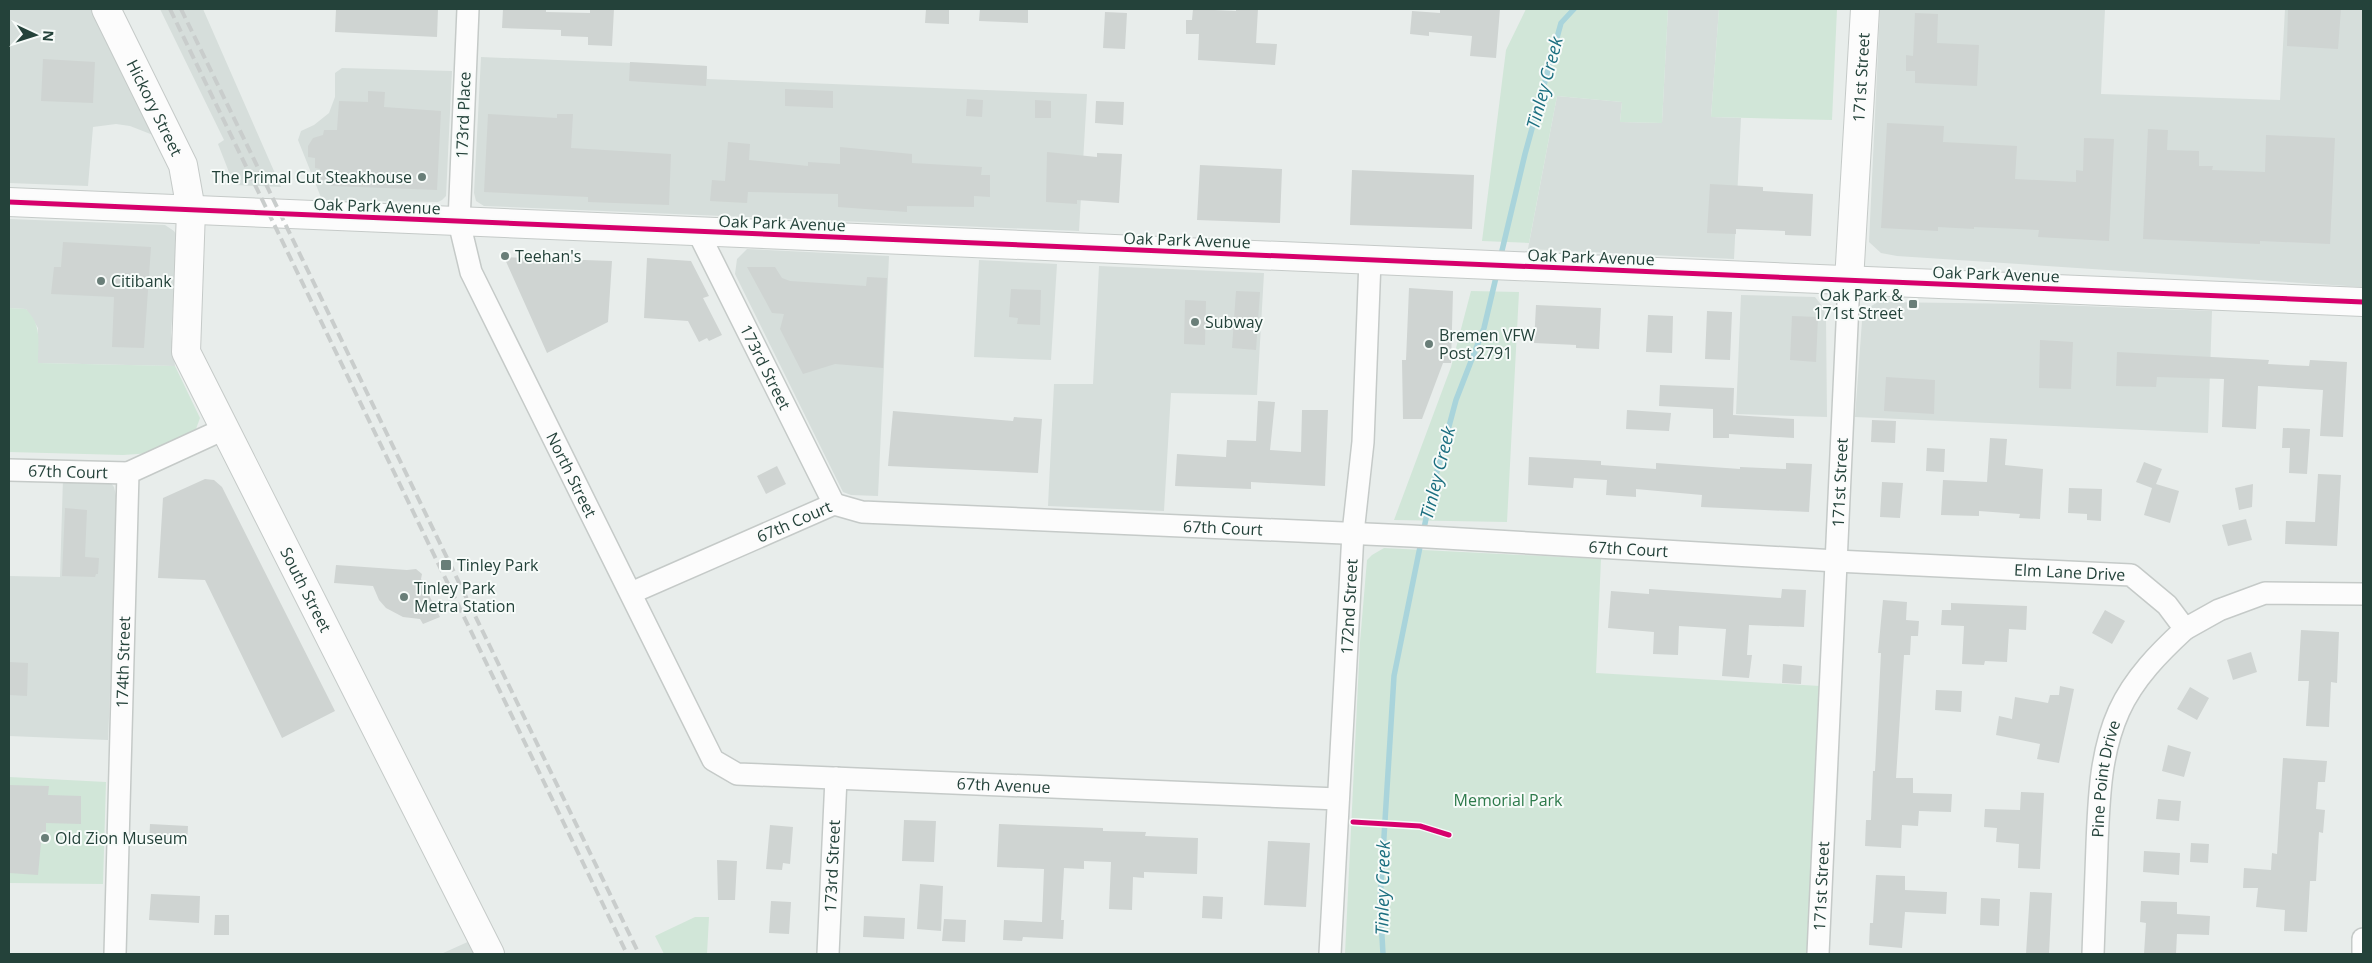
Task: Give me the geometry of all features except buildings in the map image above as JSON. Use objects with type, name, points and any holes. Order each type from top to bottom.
[{"type":"street","name":"Hickory Street","points":[[106,9],[183,165],[191,210]]},
{"type":"street","name":"173rd Place","points":[[458,222],[468,9]]},
{"type":"street","name":"171st Street","points":[[1818,954],[1849,280],[1865,9]]},
{"type":"street","name":"Oak Park Avenue","points":[[9,202],[2363,302]]},
{"type":"street","name":"South Street","points":[[191,210],[186,352],[490,954]]},
{"type":"street","name":"North Street","points":[[458,222],[471,272],[694,724]]},
{"type":"street","name":"173rd Street","points":[[698,232],[834,504]]},
{"type":"street","name":"172nd Street","points":[[1330,954],[1353,533],[1363,442],[1370,260]]},
{"type":"street","points":[[128,473],[224,429]]},
{"type":"street","name":"67th Court","points":[[9,470],[128,473]]},
{"type":"street","name":"174th Street","points":[[115,954],[128,473]]},
{"type":"street","name":"67th Court","points":[[631,593],[834,504],[862,512],[1436,537],[1836,561]]},
{"type":"street","name":"Elm Lane Drive","points":[[1836,561],[2131,575],[2168,605],[2185,628]]},
{"type":"street","points":[[2185,628],[2219,610],[2265,593],[2363,594]]},
{"type":"street","name":"Pine Point Drive","points":[[2092,954],[2100,795],[2105,751],[2119,710],[2136,682],[2161,651],[2185,628]]},
{"type":"street","name":"67th Avenue","points":[[694,724],[713,760],[737,774],[1338,799]]},
{"type":"street","name":"173rd Street","points":[[828,954],[836,778]]},
{"type":"street","points":[[2362,954],[2363,939]]},
{"type":"shaded area","points":[[9,9],[93,9],[153,135],[130,126],[116,124],[93,127],[88,186],[9,183]]},
{"type":"shaded area","points":[[160,9],[203,9],[281,187],[234,185],[218,144],[224,140]]},
{"type":"shaded area","points":[[1668,9],[1719,9],[1711,117],[1741,118],[1734,259],[1528,249],[1557,96],[1622,102],[1620,122],[1662,123]]},
{"type":"shaded area","points":[[1880,9],[2105,9],[2101,94],[2280,100],[2285,9],[2363,9],[2363,287],[1897,256],[1881,253],[1869,242]]},
{"type":"shaded area","points":[[481,57],[707,66],[707,79],[1087,94],[1079,231],[484,206],[476,201],[474,193]]},
{"type":"shaded area","points":[[342,68],[452,71],[446,196],[442,200],[438,202],[322,200],[298,140],[301,131],[314,125],[329,113],[335,97],[335,73]]},
{"type":"shaded area","points":[[9,219],[165,225],[174,231],[178,238],[171,333],[175,366],[38,363],[38,328],[26,309],[9,308]]},
{"type":"shaded area","points":[[747,249],[889,256],[878,496],[851,495],[843,492],[735,274],[737,259]]},
{"type":"shaded area","points":[[979,260],[1057,264],[1051,360],[974,357]]},
{"type":"shaded area","points":[[1099,266],[1264,273],[1257,395],[1171,393],[1164,511],[1048,506],[1054,384],[1093,384]]},
{"type":"shaded area","points":[[1741,295],[1815,297],[1823,307],[1826,318],[1827,417],[1736,414]]},
{"type":"shaded area","points":[[1878,302],[2031,304],[2212,311],[2208,433],[1855,417],[1862,321],[1868,308]]},
{"type":"shaded area","points":[[63,478],[107,478],[114,487],[118,504],[108,740],[9,736],[9,576],[60,577]]},
{"type":"shaded area","points":[[472,940],[479,954],[441,954]]},
{"type":"green space","points":[[1526,9],[1668,9],[1662,123],[1620,122],[1622,102],[1557,96],[1529,243],[1482,241],[1506,50]]},
{"type":"green space","points":[[1719,9],[1837,9],[1832,120],[1711,117]]},
{"type":"green space","points":[[1471,291],[1519,292],[1507,522],[1394,520],[1451,367]]},
{"type":"green space","points":[[9,308],[26,309],[35,321],[38,334],[38,363],[175,366],[200,418],[196,429],[152,453],[123,455],[9,452]]},
{"type":"green space","name":"Memorial Park","points":[[1384,548],[1601,559],[1596,673],[1820,686],[1808,954],[1345,954],[1360,642],[1367,560]]},
{"type":"green space","points":[[9,777],[106,782],[103,884],[9,883]]},
{"type":"green space","points":[[695,917],[709,917],[707,954],[664,954],[655,936]]},
{"type":"waterway","name":"Tinley Creek","points":[[1500,259],[1525,154],[1561,23],[1574,9]]},
{"type":"waterway","name":"Tinley Creek","points":[[1423,533],[1432,490],[1456,400],[1484,328],[1497,273]]},
{"type":"waterway","name":"Tinley Creek","points":[[1383,954],[1380,901],[1394,676],[1421,542]]},
{"type":"railway","points":[[170,9],[627,954]]},
{"type":"railway","points":[[181,9],[639,954]]},
{"type":"cycle path","points":[[9,202],[2363,302]]},
{"type":"cycle path","points":[[1353,822],[1420,826],[1449,835]]},
{"type":"place","name":"The Primal Cut Steakhouse","points":[[422,177]]},
{"type":"place","name":"Teehan's","points":[[505,256]]},
{"type":"place","name":"Citibank","points":[[101,281]]},
{"type":"place","name":"Oak Park & 171st Street","points":[[1913,304]]},
{"type":"place","name":"Subway","points":[[1195,322]]},
{"type":"place","name":"Bremen VFW Post 2791","points":[[1429,344]]},
{"type":"place","name":"Tinley Park","points":[[446,565]]},
{"type":"place","name":"Tinley Park Metra Station","points":[[404,597]]},
{"type":"place","name":"Old Zion Museum","points":[[45,838]]}]
